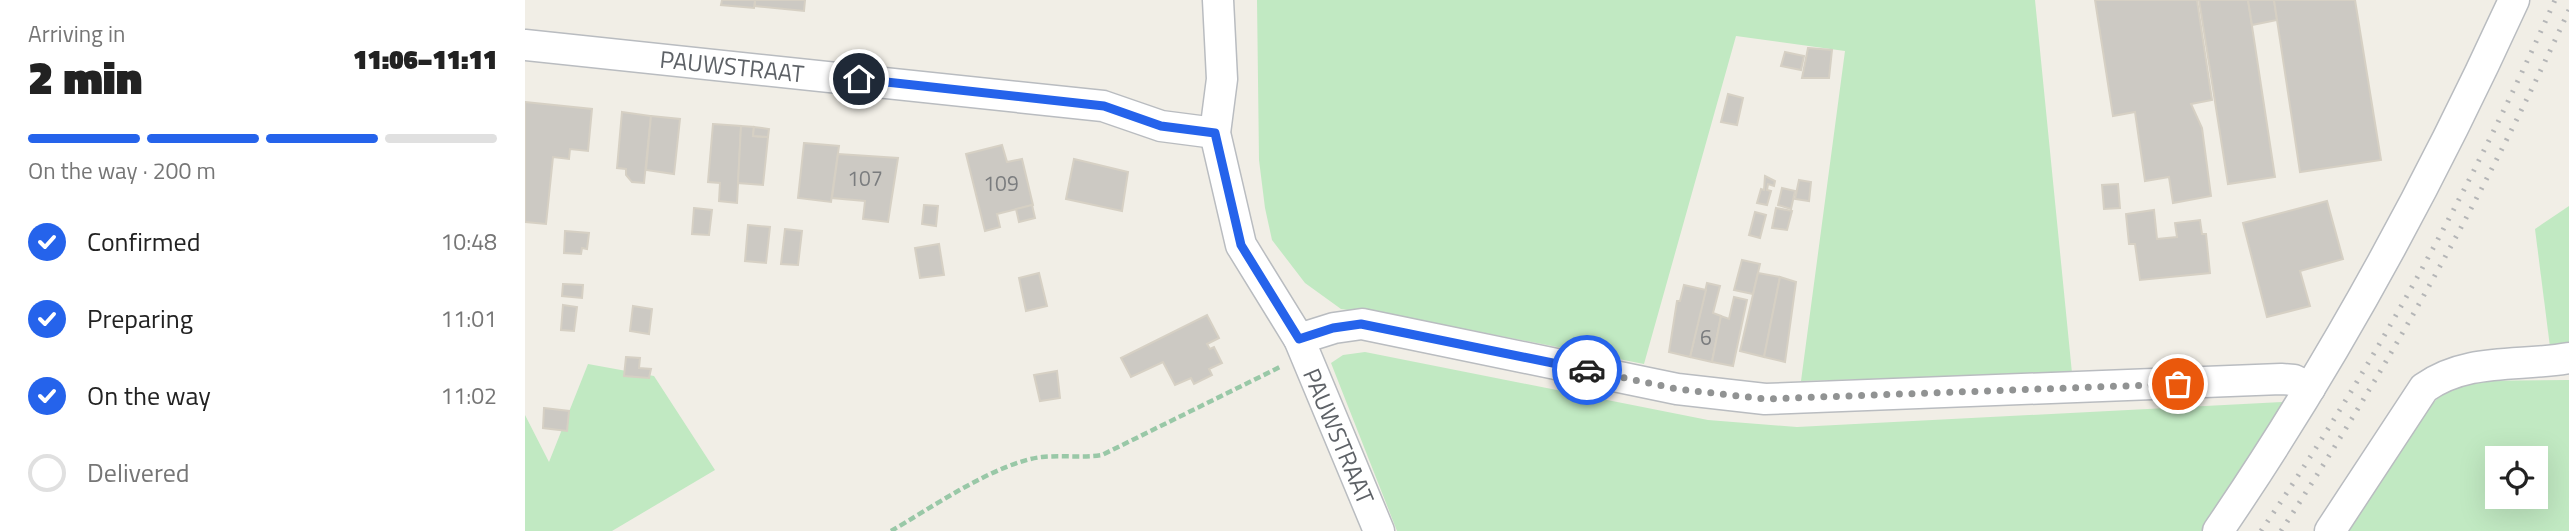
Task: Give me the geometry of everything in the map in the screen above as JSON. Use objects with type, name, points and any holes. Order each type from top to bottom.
[{"type":"street","points":[[1215,133],[1222,79],[1218,0]]},
{"type":"street","points":[[2218,531],[2309,388],[2407,219],[2514,0]]},
{"type":"street","name":"PAUWSTRAAT","points":[[525,45],[1104,106],[1161,126],[1215,133],[1241,245],[1302,347],[1379,531]]},
{"type":"street","points":[[1302,347],[1333,328],[1361,324],[1677,389],[1765,399],[2281,379],[2294,380],[2309,388]]},
{"type":"street","points":[[2330,531],[2424,388],[2440,377],[2471,367],[2569,358]]},
{"type":"path","points":[[891,531],[967,487],[1015,464],[1042,457],[1078,459],[1102,455],[1302,347]]},
{"type":"green space","points":[[1257,0],[2035,0],[2072,373],[1801,381],[1845,51],[1736,36],[1644,364],[1409,318],[1341,309],[1305,283],[1272,240],[1259,160]]},
{"type":"green space","points":[[2569,206],[2569,344],[2550,347],[2535,229]]},
{"type":"green space","points":[[1365,352],[1708,420],[1797,427],[2282,402],[2286,412],[2207,531],[1397,531],[1331,363],[1343,355]]},
{"type":"green space","points":[[588,364],[654,376],[715,470],[612,531],[525,531],[525,415],[549,462]]},
{"type":"green space","points":[[2569,380],[2569,531],[2346,531],[2432,404],[2448,388],[2469,381]]},
{"type":"building","points":[[722,0],[755,0],[754,8],[721,5]]},
{"type":"building","points":[[755,0],[805,0],[804,11],[755,6]]},
{"type":"building","points":[[2095,0],[2197,0],[2212,100],[2191,104],[2202,128],[2211,196],[2173,203],[2169,177],[2145,181],[2135,112],[2113,116]]},
{"type":"building","points":[[2199,0],[2248,0],[2275,177],[2228,184]]},
{"type":"building","points":[[2248,0],[2274,0],[2277,20],[2252,25]]},
{"type":"building","points":[[2274,0],[2355,0],[2381,160],[2300,172]]},
{"type":"building","points":[[1808,48],[1832,50],[1829,78],[1802,78]]},
{"type":"building","points":[[1785,52],[1804,56],[1801,70],[1781,66]]},
{"type":"building","points":[[1728,94],[1743,98],[1737,125],[1721,122]]},
{"type":"building","points":[[525,102],[592,109],[588,151],[570,149],[569,159],[553,157],[546,224],[525,222]]},
{"type":"building","points":[[622,112],[651,116],[644,183],[632,182],[626,175],[626,169],[617,168]]},
{"type":"building","points":[[651,116],[680,119],[674,174],[646,170]]},
{"type":"building","points":[[713,124],[741,126],[737,203],[719,201],[720,183],[708,182]]},
{"type":"building","points":[[741,126],[754,127],[753,136],[768,137],[763,185],[738,183]]},
{"type":"building","points":[[754,127],[769,129],[768,137],[753,136]]},
{"type":"building","points":[[804,143],[839,146],[831,202],[798,198]]},
{"type":"building","points":[[1002,145],[1007,162],[1022,159],[1033,205],[997,214],[1000,227],[985,231],[966,154]]},
{"type":"building","points":[[838,154],[898,158],[888,222],[863,219],[865,201],[832,198]]},
{"type":"building","points":[[1074,159],[1128,172],[1122,211],[1066,199]]},
{"type":"building","points":[[1765,176],[1775,181],[1774,186],[1768,184],[1767,190],[1771,191],[1767,205],[1757,203],[1761,189],[1764,190]]},
{"type":"building","points":[[1799,180],[1811,182],[1809,201],[1795,199]]},
{"type":"building","points":[[2118,184],[2120,208],[2104,209],[2102,185]]},
{"type":"building","points":[[1782,188],[1795,191],[1791,209],[1778,205]]},
{"type":"building","points":[[2327,201],[2343,259],[2300,271],[2310,306],[2267,317],[2243,223]]},
{"type":"building","points":[[924,205],[938,206],[936,226],[922,224]]},
{"type":"building","points":[[1032,205],[1035,218],[1019,222],[1016,209]]},
{"type":"building","points":[[694,208],[712,210],[709,235],[692,234]]},
{"type":"building","points":[[1776,208],[1792,211],[1787,230],[1772,228]]},
{"type":"building","points":[[2154,210],[2157,239],[2177,237],[2175,223],[2200,220],[2202,234],[2206,234],[2210,273],[2140,280],[2135,244],[2129,244],[2126,214]]},
{"type":"building","points":[[1755,212],[1766,215],[1760,238],[1749,235]]},
{"type":"building","points":[[748,225],[770,227],[766,263],[745,261]]},
{"type":"building","points":[[785,229],[802,231],[798,265],[781,264]]},
{"type":"building","points":[[565,231],[589,233],[587,249],[582,248],[581,254],[564,253]]},
{"type":"building","points":[[939,244],[944,275],[920,278],[915,248]]},
{"type":"building","points":[[1742,260],[1760,264],[1753,294],[1734,290]]},
{"type":"building","points":[[1039,273],[1047,306],[1026,311],[1019,278]]},
{"type":"building","points":[[1758,273],[1780,277],[1764,357],[1740,351]]},
{"type":"building","points":[[1780,277],[1796,282],[1785,362],[1764,357]]},
{"type":"building","points":[[1707,283],[1720,286],[1713,313],[1721,316],[1712,362],[1690,357]]},
{"type":"building","points":[[563,284],[583,285],[582,298],[562,296]]},
{"type":"building","points":[[1684,285],[1706,290],[1690,357],[1669,352],[1677,301],[1680,301]]},
{"type":"building","points":[[1734,297],[1747,300],[1733,366],[1712,362],[1721,316],[1729,319]]},
{"type":"building","points":[[563,305],[577,307],[574,331],[561,330]]},
{"type":"building","points":[[633,306],[652,309],[649,334],[630,331]]},
{"type":"building","points":[[1207,315],[1219,338],[1207,344],[1210,349],[1214,347],[1222,363],[1209,369],[1212,375],[1194,384],[1191,378],[1175,385],[1163,362],[1131,377],[1121,358]]},
{"type":"building","points":[[626,357],[640,358],[639,368],[651,369],[649,378],[624,376]]},
{"type":"building","points":[[1057,371],[1060,398],[1040,401],[1034,375]]},
{"type":"building","points":[[544,408],[569,411],[567,431],[543,428]]},
{"type":"railway","points":[[2261,531],[2343,404],[2420,272],[2491,137],[2555,0]]},
{"type":"railway","points":[[2281,531],[2360,405],[2435,276],[2504,144],[2569,10]]},
{"type":"way so far","points":[[1587,370],[1677,389],[1765,399],[2178,384]]},
{"type":"route","points":[[859,79],[1104,106],[1161,126],[1215,133],[1241,245],[1299,339],[1315,332],[1361,324],[1587,370]]}]
